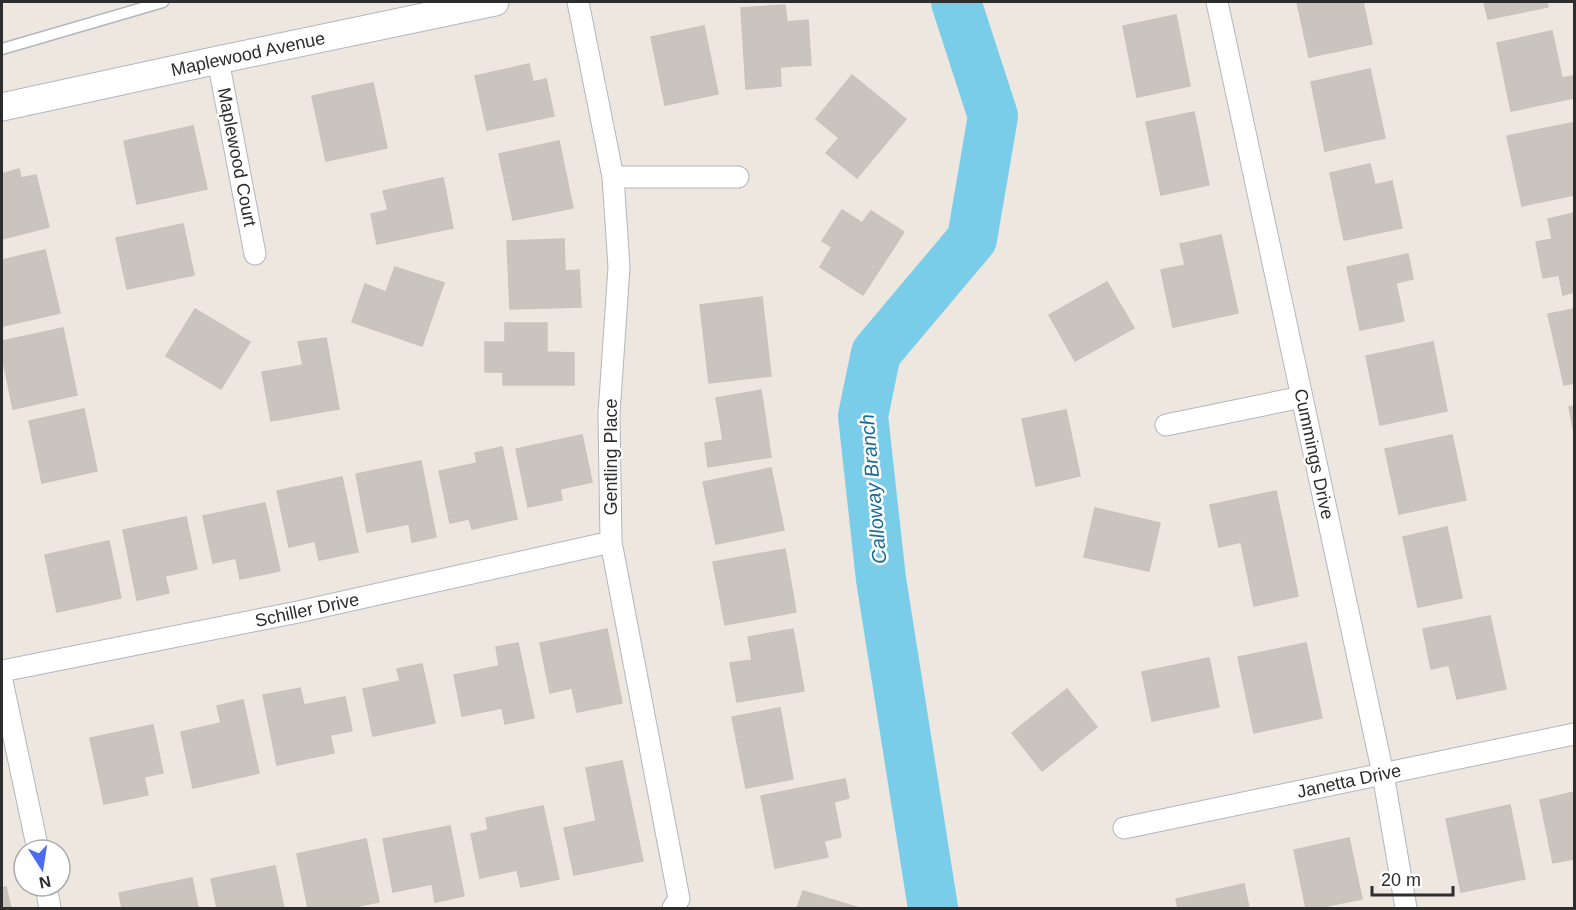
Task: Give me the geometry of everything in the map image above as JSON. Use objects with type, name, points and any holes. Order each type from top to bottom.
[{"type":"street","name":"Gentling Place","points":[[578,2],[613,177],[619,267],[609,414],[611,542],[679,899],[673,909]]},
{"type":"street","name":"Cummings Drive","points":[[1216,2],[1383,774],[1406,909]]},
{"type":"street","name":"Maplewood Avenue","points":[[2,107],[479,3]]},
{"type":"street","name":"Maplewood Court","points":[[218,60],[255,254]]},
{"type":"street","points":[[613,177],[738,177]]},
{"type":"street","points":[[1167,425],[1302,397]]},
{"type":"street","name":"Schiller Drive","points":[[2,671],[298,612],[611,542]]},
{"type":"street","points":[[2,681],[35,838]]},
{"type":"street","name":"Janetta Drive","points":[[1124,828],[1575,734]]},
{"type":"lane","points":[[2,49],[162,2]]},
{"type":"building","points":[[1297,2],[1363,2],[1372,44],[1309,57]]},
{"type":"building","points":[[1484,2],[1547,2],[1548,7],[1488,19]]},
{"type":"building","points":[[785,5],[787,22],[808,20],[811,65],[780,67],[781,86],[746,89],[741,8]]},
{"type":"building","points":[[1176,15],[1190,86],[1137,97],[1123,26]]},
{"type":"building","points":[[704,26],[718,94],[665,105],[651,37]]},
{"type":"building","points":[[1552,31],[1562,78],[1574,76],[1574,98],[1511,111],[1497,43]]},
{"type":"building","points":[[529,64],[533,82],[546,79],[554,116],[487,130],[475,76]]},
{"type":"building","points":[[1370,69],[1385,138],[1325,151],[1311,82]]},
{"type":"building","points":[[852,75],[906,119],[857,178],[826,153],[839,138],[816,119]]},
{"type":"building","points":[[373,83],[387,148],[326,161],[312,96]]},
{"type":"building","points":[[1194,112],[1209,185],[1161,195],[1146,122]]},
{"type":"building","points":[[1572,123],[1574,195],[1522,206],[1507,136]]},
{"type":"building","points":[[193,126],[207,189],[137,204],[124,141]]},
{"type":"building","points":[[559,141],[573,208],[513,220],[499,154]]},
{"type":"building","points":[[1370,164],[1375,185],[1392,181],[1402,228],[1344,240],[1330,173]]},
{"type":"building","points":[[19,169],[21,178],[36,175],[49,227],[2,239],[2,174]]},
{"type":"building","points":[[443,178],[453,228],[377,244],[371,214],[388,210],[383,191]]},
{"type":"building","points":[[842,210],[862,223],[871,211],[904,232],[863,295],[820,267],[832,247],[822,241]]},
{"type":"building","points":[[1574,213],[1574,292],[1563,295],[1559,275],[1543,278],[1536,242],[1552,239],[1548,219]]},
{"type":"building","points":[[183,224],[194,275],[127,289],[116,238]]},
{"type":"building","points":[[1221,235],[1238,313],[1173,327],[1161,270],[1185,265],[1180,244]]},
{"type":"building","points":[[564,239],[565,271],[579,270],[581,307],[510,309],[507,241]]},
{"type":"building","points":[[45,250],[60,313],[3,326],[2,260]]},
{"type":"building","points":[[1408,254],[1413,279],[1396,283],[1404,321],[1360,330],[1347,267]]},
{"type":"building","points":[[395,267],[444,283],[422,346],[352,322],[365,284],[386,292]]},
{"type":"building","points":[[1107,282],[1134,328],[1075,361],[1049,315]]},
{"type":"building","points":[[762,297],[771,376],[709,383],[700,305]]},
{"type":"building","points":[[195,309],[250,342],[221,389],[166,356]]},
{"type":"building","points":[[1574,309],[1574,383],[1564,385],[1548,314]]},
{"type":"building","points":[[505,323],[547,323],[547,352],[574,353],[574,385],[503,385],[503,372],[485,372],[485,342],[505,342]]},
{"type":"building","points":[[63,328],[77,395],[13,409],[2,355],[2,341]]},
{"type":"building","points":[[326,338],[339,409],[271,421],[262,372],[303,365],[298,342]]},
{"type":"building","points":[[1433,342],[1447,411],[1380,425],[1366,356]]},
{"type":"building","points":[[761,390],[771,457],[708,467],[705,443],[723,440],[716,398]]},
{"type":"building","points":[[1574,406],[1574,433],[1569,407]]},
{"type":"building","points":[[84,409],[97,471],[42,483],[29,421]]},
{"type":"building","points":[[1066,410],[1080,476],[1036,486],[1022,419]]},
{"type":"building","points":[[582,435],[592,482],[560,489],[562,500],[528,507],[516,449]]},
{"type":"building","points":[[1452,435],[1466,500],[1399,514],[1385,449]]},
{"type":"building","points":[[502,447],[517,519],[472,529],[469,519],[450,523],[439,471],[477,463],[475,453]]},
{"type":"building","points":[[421,461],[436,537],[412,542],[409,524],[367,532],[356,474]]},
{"type":"building","points":[[771,468],[784,530],[716,544],[703,482]]},
{"type":"building","points":[[342,477],[358,552],[319,560],[315,541],[289,547],[277,491]]},
{"type":"building","points":[[1276,491],[1298,596],[1254,606],[1241,542],[1219,547],[1210,505]]},
{"type":"building","points":[[265,503],[280,571],[240,579],[236,558],[213,563],[203,516]]},
{"type":"building","points":[[1095,508],[1160,523],[1149,571],[1084,557]]},
{"type":"building","points":[[186,517],[197,569],[165,576],[169,593],[137,600],[123,530]]},
{"type":"building","points":[[1447,527],[1462,598],[1418,607],[1403,537]]},
{"type":"building","points":[[109,541],[121,598],[57,612],[45,555]]},
{"type":"building","points":[[785,549],[796,612],[725,625],[713,562]]},
{"type":"building","points":[[1490,616],[1506,689],[1457,699],[1449,665],[1431,669],[1423,629]]},
{"type":"building","points":[[607,629],[622,703],[577,712],[572,688],[550,693],[540,643]]},
{"type":"building","points":[[793,629],[804,691],[737,702],[730,663],[752,660],[748,637]]},
{"type":"building","points":[[518,643],[534,718],[505,724],[502,708],[462,716],[454,675],[499,666],[496,647]]},
{"type":"building","points":[[1306,643],[1322,718],[1254,733],[1238,657]]},
{"type":"building","points":[[1209,658],[1219,707],[1152,721],[1142,672]]},
{"type":"building","points":[[422,664],[435,723],[373,736],[363,689],[400,681],[397,669]]},
{"type":"building","points":[[300,688],[304,705],[345,697],[352,731],[330,735],[334,753],[277,765],[263,695]]},
{"type":"building","points":[[1067,689],[1097,727],[1042,771],[1012,733]]},
{"type":"building","points":[[243,700],[259,773],[193,788],[181,732],[221,723],[217,706]]},
{"type":"building","points":[[780,708],[793,779],[746,788],[732,717]]},
{"type":"building","points":[[153,725],[163,773],[144,777],[148,795],[104,804],[90,738]]},
{"type":"building","points":[[622,761],[643,861],[574,875],[564,828],[596,821],[586,768]]},
{"type":"building","points":[[845,779],[849,798],[834,802],[841,837],[824,841],[828,857],[775,868],[761,796]]},
{"type":"building","points":[[1574,792],[1574,859],[1553,863],[1540,800]]},
{"type":"building","points":[[1510,805],[1525,879],[1461,892],[1446,819]]},
{"type":"building","points":[[543,806],[559,879],[521,887],[517,870],[480,878],[471,834],[488,830],[486,818]]},
{"type":"building","points":[[450,826],[464,896],[435,902],[432,884],[393,892],[383,839]]},
{"type":"building","points":[[1349,838],[1362,899],[1306,908],[1294,850]]},
{"type":"building","points":[[366,839],[379,902],[349,908],[308,908],[297,854]]},
{"type":"building","points":[[275,866],[284,908],[217,908],[211,879]]},
{"type":"building","points":[[192,878],[198,908],[122,908],[119,893]]},
{"type":"building","points":[[1244,884],[1249,908],[1178,908],[1176,899]]},
{"type":"building","points":[[6,887],[11,908],[2,908],[2,888]]},
{"type":"building","points":[[803,891],[859,908],[797,908]]},
{"type":"waterway","name":"Calloway Branch","points":[[933,908],[881,579],[863,416],[876,353],[972,239],[993,116],[956,2]]}]
